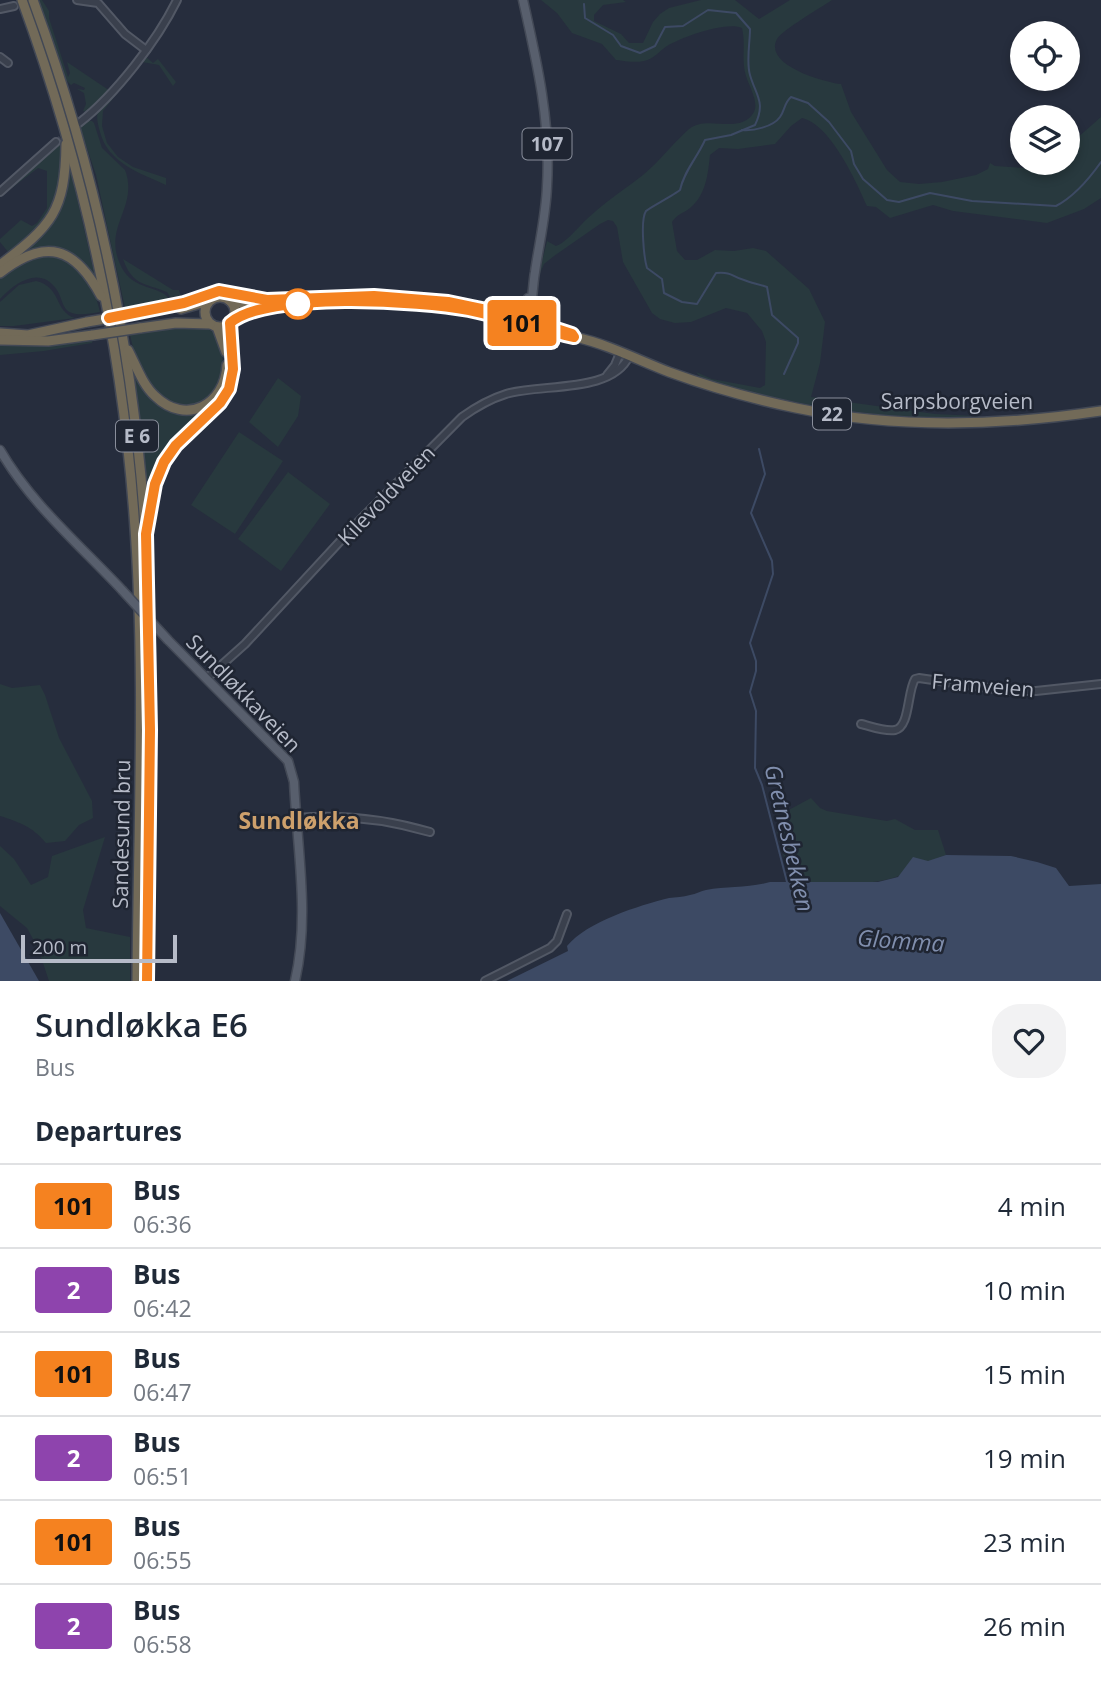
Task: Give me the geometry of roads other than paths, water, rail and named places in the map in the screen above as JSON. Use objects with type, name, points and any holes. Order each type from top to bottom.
[{"type":"highway","name":"E 6","points":[[22,0],[66,132],[91,229],[107,307]]},
{"type":"highway","name":"E 6","points":[[33,0],[63,88],[90,181],[123,338],[139,455],[146,534]]},
{"type":"highway","name":"E 6","points":[[0,265],[38,234],[57,208],[64,180],[66,132]]},
{"type":"highway","name":"E 6","points":[[0,272],[41,252],[63,253],[76,260],[86,271],[107,307]]},
{"type":"highway","name":"22","points":[[141,313],[219,291],[261,300],[289,301]]},
{"type":"highway","name":"Sarpsborgveien","points":[[230,301],[250,305],[362,297],[412,298],[465,304],[522,319],[735,394],[799,409],[867,419],[972,423],[1101,411]]},
{"type":"highway","name":"22","points":[[0,331],[18,335],[41,333],[87,322],[188,308],[217,298],[230,301]]},
{"type":"highway","name":"Sarpsborgveien","points":[[232,322],[258,310],[374,300],[453,307],[522,319]]},
{"type":"highway","points":[[230,301],[234,308],[232,322]]},
{"type":"highway","points":[[209,302],[205,313],[214,326]]},
{"type":"highway","name":"Sandesund bru","points":[[107,307],[122,400],[134,507],[139,595],[137,981]]},
{"type":"highway","name":"E 6","points":[[146,534],[155,484],[164,462],[176,445],[220,403],[229,389],[233,369],[232,322]]},
{"type":"highway","name":"22","points":[[0,340],[48,341],[176,323],[214,326],[232,322]]},
{"type":"highway","name":"E 6","points":[[123,338],[141,377],[154,396],[169,406],[195,410],[210,403],[225,384],[228,366],[225,346],[214,326]]},
{"type":"highway","name":"Sandesund bru","points":[[146,534],[150,730],[147,981]]},
{"type":"main road","name":"107","points":[[522,319],[532,289],[546,203],[548,153],[539,71],[523,0]]},
{"type":"main road","name":"Sundløkkaveien","points":[[0,450],[35,501],[288,761],[294,782],[301,875],[301,929],[295,981]]},
{"type":"street","points":[[77,0],[99,3],[125,34],[146,50]]},
{"type":"street","points":[[79,123],[107,98],[146,50],[164,26],[177,0]]},
{"type":"street","points":[[0,9],[14,6]]},
{"type":"street","points":[[0,57],[8,63]]},
{"type":"street","points":[[0,192],[56,142]]},
{"type":"street","name":"Kilevoldveien","points":[[207,678],[247,642],[357,523],[462,417],[506,394],[603,379],[624,354]]},
{"type":"street","name":"Framveien","points":[[861,724],[892,731],[898,729],[905,721],[911,686],[915,679],[919,678],[1009,691],[1101,684]]},
{"type":"street","points":[[296,818],[349,816],[412,826],[430,832]]},
{"type":"street","points":[[485,981],[550,948],[557,941],[566,914]]},
{"type":"water","name":"Glomma","points":[[946,855],[1011,856],[1056,868],[1069,886],[1101,884],[1101,981],[507,981],[568,951],[567,946],[576,937],[600,922],[657,901],[706,890],[770,882],[878,882],[898,877],[913,857],[928,861]]},
{"type":"water","points":[[0,913],[39,981],[0,981]]},
{"type":"waterway","name":"Gretnesbekken","points":[[584,4],[585,18],[613,35],[621,46],[640,53],[655,46],[665,27],[683,26],[708,10],[736,13],[750,29],[749,70],[760,105],[755,125],[731,135],[705,140],[684,177],[680,190],[646,211],[643,222],[644,248],[647,268],[662,279],[664,293],[682,302],[697,304],[716,273],[729,274],[767,287],[772,315],[798,338],[784,374]]},
{"type":"waterway","points":[[742,130],[757,129],[773,123],[780,117],[791,97],[808,103],[829,122],[851,151],[854,164],[863,179],[887,200],[899,202],[930,193],[972,201],[1056,206],[1081,187],[1101,162]]},
{"type":"waterway","name":"Gretnesbekken","points":[[759,449],[765,474],[751,513],[772,561],[773,574],[750,643],[756,661],[750,692],[756,711],[755,768],[762,785],[787,882]]},
{"type":"tunnel","points":[[56,142],[77,126]]},
{"type":"district","name":"Sundløkka","points":[[299,820]]}]
